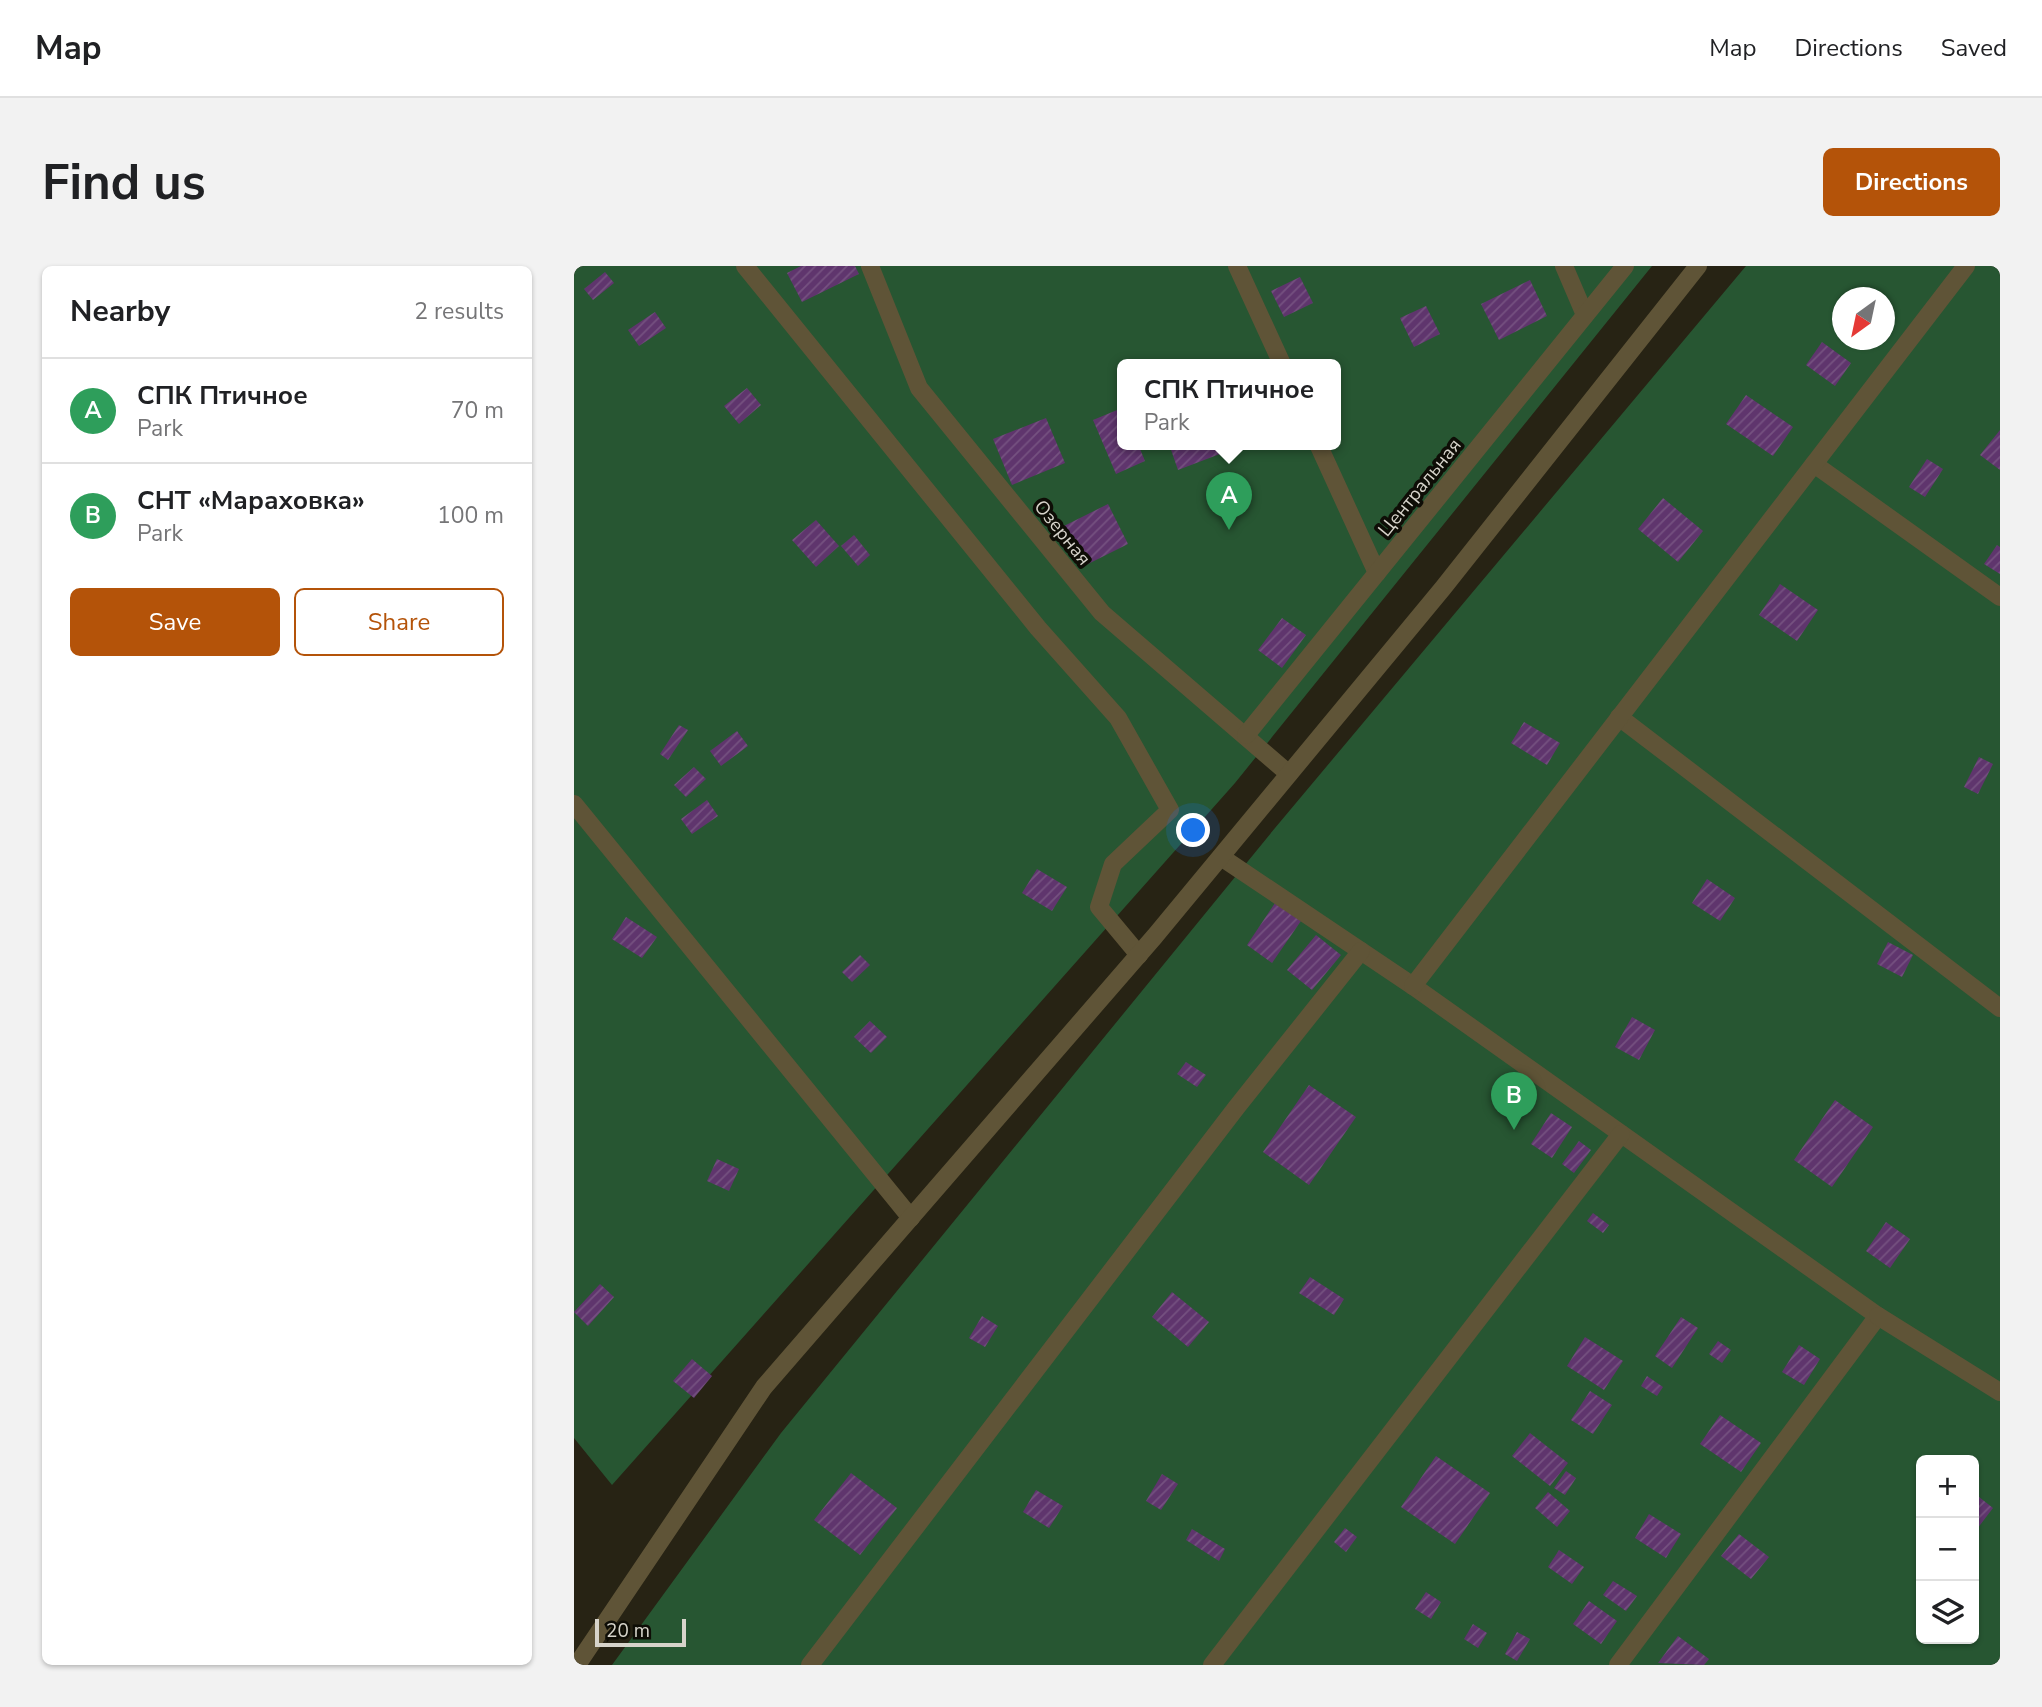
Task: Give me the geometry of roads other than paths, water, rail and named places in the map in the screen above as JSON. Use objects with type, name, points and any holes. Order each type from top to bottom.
[{"type":"street","points":[[745,266],[1038,628],[1118,718],[1170,810],[1113,864],[1099,906],[1139,955]]},
{"type":"street","name":"Озерная","points":[[870,266],[919,388],[1102,613],[1289,775]]},
{"type":"street","points":[[1237,266],[1280,359]]},
{"type":"street","points":[[1564,266],[1585,315]]},
{"type":"street","name":"Центральная","points":[[1246,735],[1625,266]]},
{"type":"street","points":[[577,1665],[764,1387],[1221,857],[1443,589],[1698,266]]},
{"type":"street","points":[[1413,986],[1966,266]]},
{"type":"street","points":[[1321,450],[1377,573]]},
{"type":"street","points":[[1814,464],[2000,597]]},
{"type":"street","points":[[1619,717],[2000,1007]]},
{"type":"street","points":[[574,804],[911,1218]]},
{"type":"street","points":[[1221,857],[1413,986],[1878,1315],[2000,1392]]},
{"type":"street","points":[[810,1665],[1236,1108],[1361,951]]},
{"type":"street","points":[[1212,1665],[1621,1134]]},
{"type":"street","points":[[1618,1665],[1878,1315]]},
{"type":"place","name":"СПК Птичное","points":[[1229,530]]},
{"type":"place","name":"СНТ «Мараховка»","points":[[1514,1130]]}]
